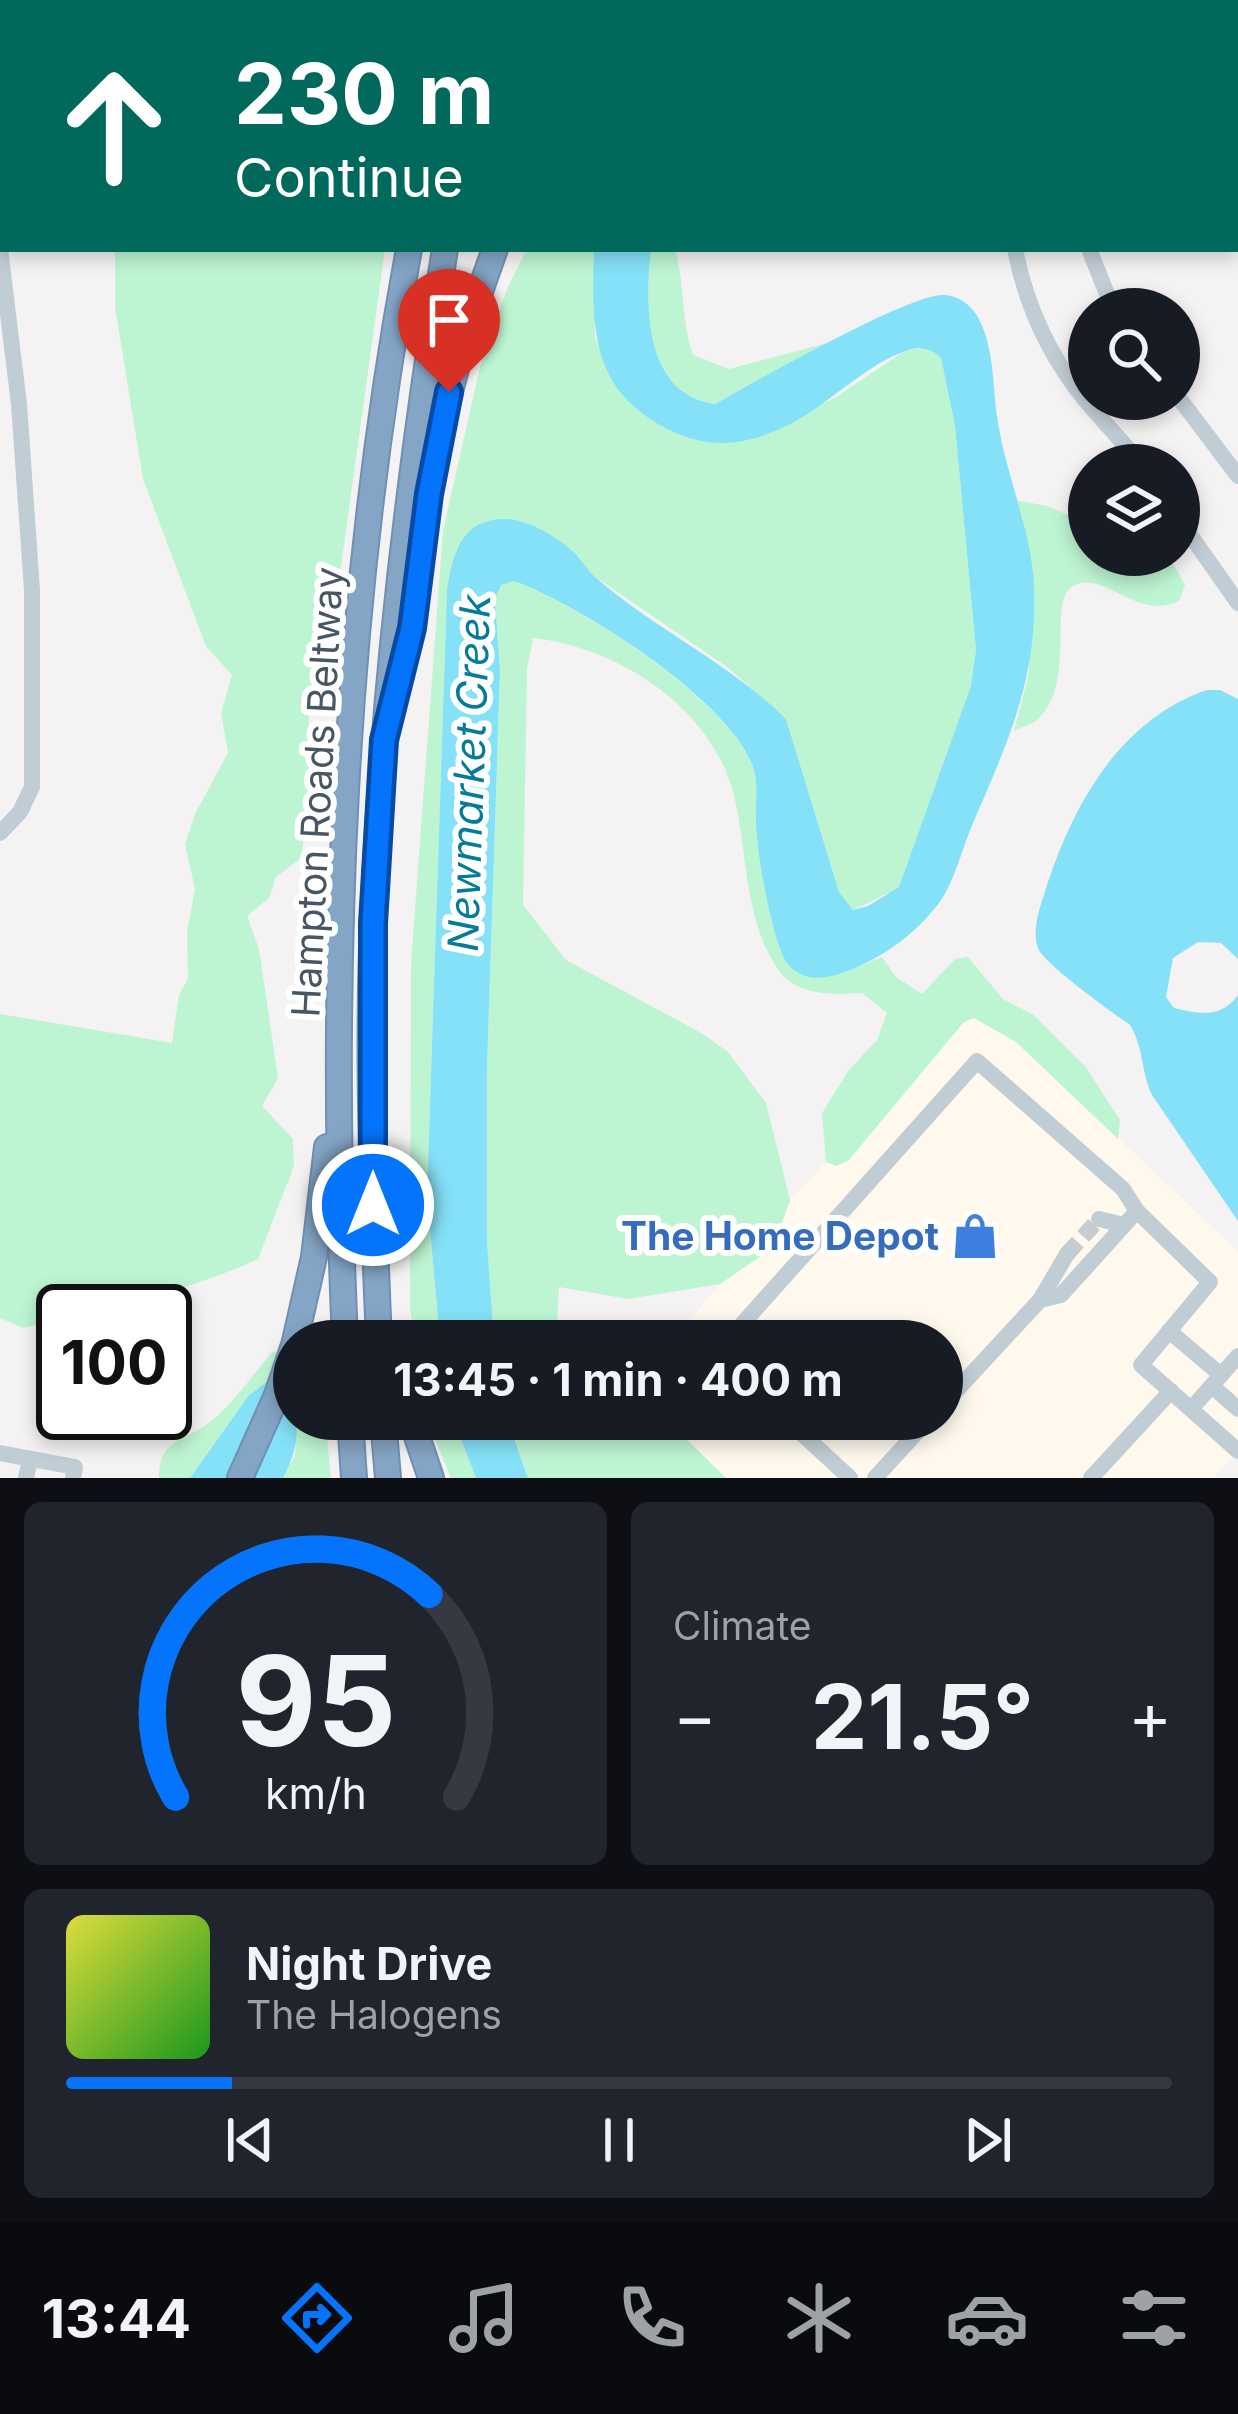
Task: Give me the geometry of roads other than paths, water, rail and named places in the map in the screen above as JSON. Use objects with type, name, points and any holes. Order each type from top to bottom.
[{"type":"highway","name":"Hampton Roads Beltway","points":[[345,1320],[340,1019],[344,811],[359,603],[385,385],[408,252]]},
{"type":"highway","points":[[384,740],[399,575],[445,252]]},
{"type":"highway","points":[[384,740],[412,628],[440,430],[494,252]]},
{"type":"highway","name":"Hampton Roads Beltway","points":[[378,1320],[373,1205],[373,923],[384,740]]},
{"type":"highway","points":[[300,1320],[320,1216],[340,1019]]},
{"type":"highway","points":[[373,1205],[391,1320]]},
{"type":"highway","points":[[240,1478],[273,1404]]},
{"type":"highway","points":[[351,1440],[354,1478]]},
{"type":"highway","points":[[385,1440],[388,1478]]},
{"type":"highway","points":[[418,1440],[430,1478]]},
{"type":"street","points":[[0,252],[9,405],[32,590],[32,787],[20,812],[0,833]]},
{"type":"street","points":[[1016,252],[1036,321],[1068,365]]},
{"type":"street","points":[[1090,252],[1105,288]]},
{"type":"street","points":[[1196,420],[1238,476]]},
{"type":"street","points":[[1200,549],[1238,603]]},
{"type":"street","points":[[746,1320],[977,1061],[1124,1189],[1130,1218],[1210,1282],[1141,1365],[1238,1451]]},
{"type":"street","points":[[1099,1220],[1130,1218]]},
{"type":"street","points":[[1040,1300],[1061,1294],[1130,1218]]},
{"type":"street","points":[[963,1383],[1040,1300],[1067,1254]]},
{"type":"street","points":[[1169,1331],[1238,1409]]},
{"type":"street","points":[[1191,1409],[1238,1356]]},
{"type":"street","points":[[1091,1478],[1171,1391]]},
{"type":"street","points":[[809,1440],[850,1478]]},
{"type":"street","points":[[875,1478],[910,1440]]},
{"type":"street","points":[[0,1453],[75,1467],[73,1478]]},
{"type":"street","points":[[26,1478],[30,1459]]},
{"type":"water","name":"Newmarket Creek","points":[[594,252],[651,252],[650,319],[662,365],[691,397],[715,404],[899,308],[944,295],[961,300],[973,310],[988,343],[1001,438],[1032,563],[1031,652],[1008,739],[939,903],[911,933],[878,957],[843,973],[814,978],[800,974],[781,952],[759,852],[755,774],[739,741],[685,685],[612,633],[542,593],[514,581],[501,585],[495,599],[500,670],[487,1069],[487,1241],[493,1320],[438,1320],[427,1195],[447,590],[456,552],[468,533],[488,521],[503,519],[547,533],[573,551],[617,595],[740,680],[786,719],[839,892],[853,910],[899,887],[971,686],[976,650],[955,426],[941,358],[922,348],[908,350],[784,427],[740,441],[706,442],[673,432],[628,401],[609,375],[596,329]]},
{"type":"water","points":[[1207,690],[1220,690],[1238,699],[1238,959],[1221,943],[1198,942],[1173,958],[1166,997],[1174,1008],[1209,1013],[1224,1008],[1238,995],[1238,1221],[1152,1095],[1130,1025],[1052,965],[1038,948],[1036,933],[1058,854],[1105,768],[1150,721]]},
{"type":"water","points":[[273,1380],[273,1440],[295,1440],[283,1478],[190,1478],[249,1395]]},
{"type":"water","points":[[461,1440],[514,1440],[528,1478],[476,1478]]},
{"type":"tunnel","points":[[1067,1254],[1099,1219]]},
{"type":"place","name":"The Home Depot","points":[[975,1236]]}]
